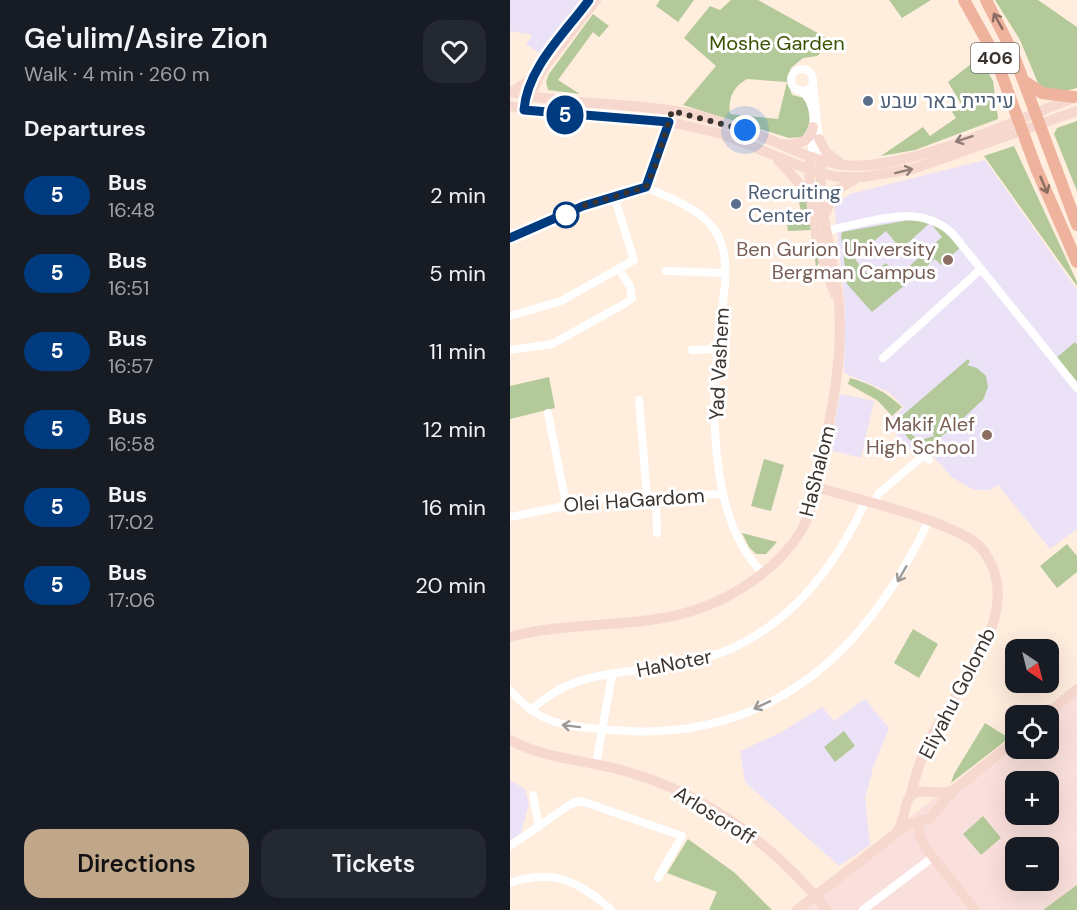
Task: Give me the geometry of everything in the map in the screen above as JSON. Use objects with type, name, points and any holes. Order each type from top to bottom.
[{"type":"main road","name":"406","points":[[964,0],[989,43],[1077,262]]},
{"type":"main road","name":"406","points":[[986,0],[1005,34],[1077,225]]},
{"type":"main road","points":[[1024,81],[1042,93],[1076,97]]},
{"type":"street","points":[[511,92],[532,79],[589,0]]},
{"type":"street","points":[[524,110],[538,86],[542,70],[596,0]]},
{"type":"street","points":[[799,70],[808,70],[813,74],[819,139],[816,159],[809,98],[800,90],[793,88],[790,79],[799,70]]},
{"type":"street","points":[[532,79],[533,96]]},
{"type":"street","points":[[800,90],[813,84]]},
{"type":"street","points":[[511,92],[672,111],[726,123],[816,159],[854,166],[910,158],[1021,125]]},
{"type":"street","points":[[510,106],[524,110],[669,122],[722,134],[821,174],[859,177],[913,169],[1037,119],[1076,97]]},
{"type":"street","points":[[510,238],[583,206],[646,187],[672,111]]},
{"type":"street","points":[[1037,119],[1077,111]]},
{"type":"street","points":[[778,143],[798,144],[809,137],[813,127]]},
{"type":"street","points":[[819,139],[826,152],[836,162],[854,166]]},
{"type":"street","points":[[772,153],[812,199]]},
{"type":"street","name":"HaShalom","points":[[816,159],[810,170],[812,199],[824,269],[839,305]]},
{"type":"street","name":"HaShalom","points":[[510,637],[546,629],[673,617],[715,603],[762,572],[787,550],[801,531],[816,488],[836,385],[840,345],[839,305],[826,231],[821,174],[816,159]]},
{"type":"street","points":[[825,218],[829,199],[835,191],[859,177]]},
{"type":"street","name":"Yad Vashem","points":[[646,187],[693,209],[713,228],[724,253],[714,399],[723,494],[745,550],[762,572]]},
{"type":"street","points":[[510,315],[561,301],[634,260],[614,196]]},
{"type":"street","points":[[826,231],[883,220],[923,216],[944,225],[1077,388]]},
{"type":"street","points":[[510,350],[540,348],[552,344],[626,303],[632,298],[630,286],[619,269]]},
{"type":"street","points":[[785,275],[824,269]]},
{"type":"street","points":[[883,358],[981,269]]},
{"type":"street","points":[[666,271],[724,273]]},
{"type":"street","points":[[692,350],[717,349]]},
{"type":"street","points":[[639,400],[647,496]]},
{"type":"street","points":[[549,413],[566,504]]},
{"type":"street","name":"HaNoter","points":[[530,710],[575,682],[700,661],[722,654],[760,633],[796,606],[821,578],[869,503],[924,455],[928,460]]},
{"type":"street","name":"Eliyahu Golomb","points":[[816,488],[928,522],[968,537],[977,543],[992,565],[998,593],[994,622],[988,638],[929,741],[910,797]]},
{"type":"street","name":"Olei HaGardom","points":[[510,517],[566,504],[647,496],[723,494]]},
{"type":"street","points":[[656,497],[657,533]]},
{"type":"street","points":[[510,690],[540,718],[561,725],[601,729],[645,732],[706,724],[748,712],[799,686],[831,661],[865,627],[897,582],[928,522]]},
{"type":"street","points":[[596,764],[612,675]]},
{"type":"street","points":[[1058,705],[1077,689]]},
{"type":"street","name":"Arlosoroff","points":[[510,740],[545,754],[596,764],[658,781],[710,806],[773,853],[827,910]]},
{"type":"street","points":[[797,910],[814,895],[888,842],[907,825],[930,818],[954,790],[1005,749]]},
{"type":"street","name":"Eliyahu Golomb","points":[[918,768],[919,783],[928,792]]},
{"type":"street","points":[[888,842],[903,822],[910,797],[917,792],[944,794],[954,790]]},
{"type":"street","points":[[928,792],[935,800],[936,810]]},
{"type":"street","points":[[532,795],[539,827]]},
{"type":"street","points":[[510,846],[578,801],[682,836],[658,878]]},
{"type":"street","points":[[907,809],[911,816],[919,820]]},
{"type":"street","points":[[919,820],[919,834],[933,857],[975,910]]},
{"type":"street","points":[[863,910],[933,857]]},
{"type":"street","points":[[510,883],[534,876],[560,877],[584,888],[610,910]]},
{"type":"shaded area","points":[[510,0],[584,0],[543,56],[526,44],[533,35],[510,31]]},
{"type":"shaded area","name":"Ben Gurion University Bergman Campus","points":[[985,160],[1077,290],[1077,529],[1050,549],[998,485],[989,490],[974,490],[953,478],[924,447],[914,454],[886,423],[904,407],[889,392],[844,373],[845,307],[834,204],[850,194]]},
{"type":"shaded area","points":[[840,394],[874,401],[861,458],[830,450]]},
{"type":"shaded area","points":[[1077,685],[1077,910],[792,910],[1005,743],[1005,759],[1059,759],[1059,705],[1052,705]]},
{"type":"shaded area","points":[[865,699],[889,728],[873,768],[865,798],[870,845],[839,866],[745,782],[740,751],[780,733],[822,707],[834,721]]},
{"type":"shaded area","points":[[510,780],[525,789],[529,804],[521,833],[510,840]]},
{"type":"green space","points":[[660,0],[694,0],[678,22],[656,6]]},
{"type":"green space","name":"Moshe Garden","points":[[731,0],[758,0],[834,42],[817,56],[803,58],[791,68],[787,80],[792,95],[804,98],[810,113],[808,128],[802,137],[789,138],[683,105],[716,66],[684,38],[710,6],[720,10]],"holes":[[[747,79],[787,82],[778,119],[730,114],[732,94]]]},
{"type":"green space","points":[[889,0],[931,0],[902,18]]},
{"type":"green space","points":[[995,0],[1038,0],[1077,27],[1077,88],[1056,90],[1038,83],[1020,40]]},
{"type":"green space","points":[[593,14],[609,26],[599,37],[593,32],[558,80],[580,94],[548,90],[546,82],[549,74]]},
{"type":"green space","points":[[980,57],[993,81],[998,119],[915,150],[881,156],[923,127],[930,136],[956,118],[952,112],[961,104],[948,82]]},
{"type":"green space","points":[[1077,121],[1077,191],[1054,134],[1057,128]]},
{"type":"green space","points":[[1014,146],[1077,282],[1077,286],[984,156]]},
{"type":"green space","points":[[796,187],[807,195],[819,263],[816,267],[811,230],[788,231],[787,225],[803,222]]},
{"type":"green space","points":[[915,219],[930,223],[901,249],[886,231],[854,258],[869,276],[886,263],[905,285],[872,312],[847,284],[842,232]]},
{"type":"green space","points":[[935,222],[960,248],[941,265],[935,259],[911,280],[904,271],[942,237],[932,225]]},
{"type":"green space","points":[[1075,342],[1077,345],[1077,383],[1056,358]]},
{"type":"green space","points":[[968,359],[970,362],[967,365],[977,368],[986,376],[988,387],[983,400],[938,438],[919,444],[907,437],[903,420],[893,428],[890,426]],"holes":[[[913,414],[934,435],[921,440],[912,435],[908,424]]]},
{"type":"green space","points":[[549,377],[555,408],[510,419],[510,386]]},
{"type":"green space","points":[[850,378],[878,389],[902,407],[892,416],[877,400],[848,384]]},
{"type":"green space","points":[[764,459],[784,465],[771,511],[751,506]]},
{"type":"green space","points":[[742,533],[777,542],[766,554],[756,554],[749,547]]},
{"type":"green space","points":[[1067,544],[1077,556],[1077,572],[1057,588],[1040,566]]},
{"type":"green space","points":[[913,629],[938,644],[919,678],[894,663]]},
{"type":"green space","points":[[985,723],[1005,736],[1005,741],[951,783],[954,774]]},
{"type":"green space","points":[[844,731],[855,746],[835,762],[824,747]]},
{"type":"green space","points":[[983,816],[1001,838],[981,855],[963,834]]},
{"type":"green space","points":[[688,839],[735,873],[772,910],[709,910],[717,892],[667,873]]},
{"type":"green space","points":[[1077,885],[1077,910],[1043,910]]},
{"type":"bus line","name":"5","points":[[510,238],[533,230],[583,206],[646,187],[651,180],[669,122],[561,115],[524,110],[525,95],[533,76],[589,0]]},
{"type":"place","name":"עיריית באר שבע","points":[[868,101]]},
{"type":"place","name":"Recruiting Center","points":[[736,204]]},
{"type":"place","name":"Ben Gurion University Bergman Campus","points":[[948,260]]},
{"type":"place","name":"Makif Alef High School","points":[[987,435]]},
{"type":"route","points":[[566,215],[583,206],[646,187],[651,180],[672,111],[707,118],[745,130]]}]
